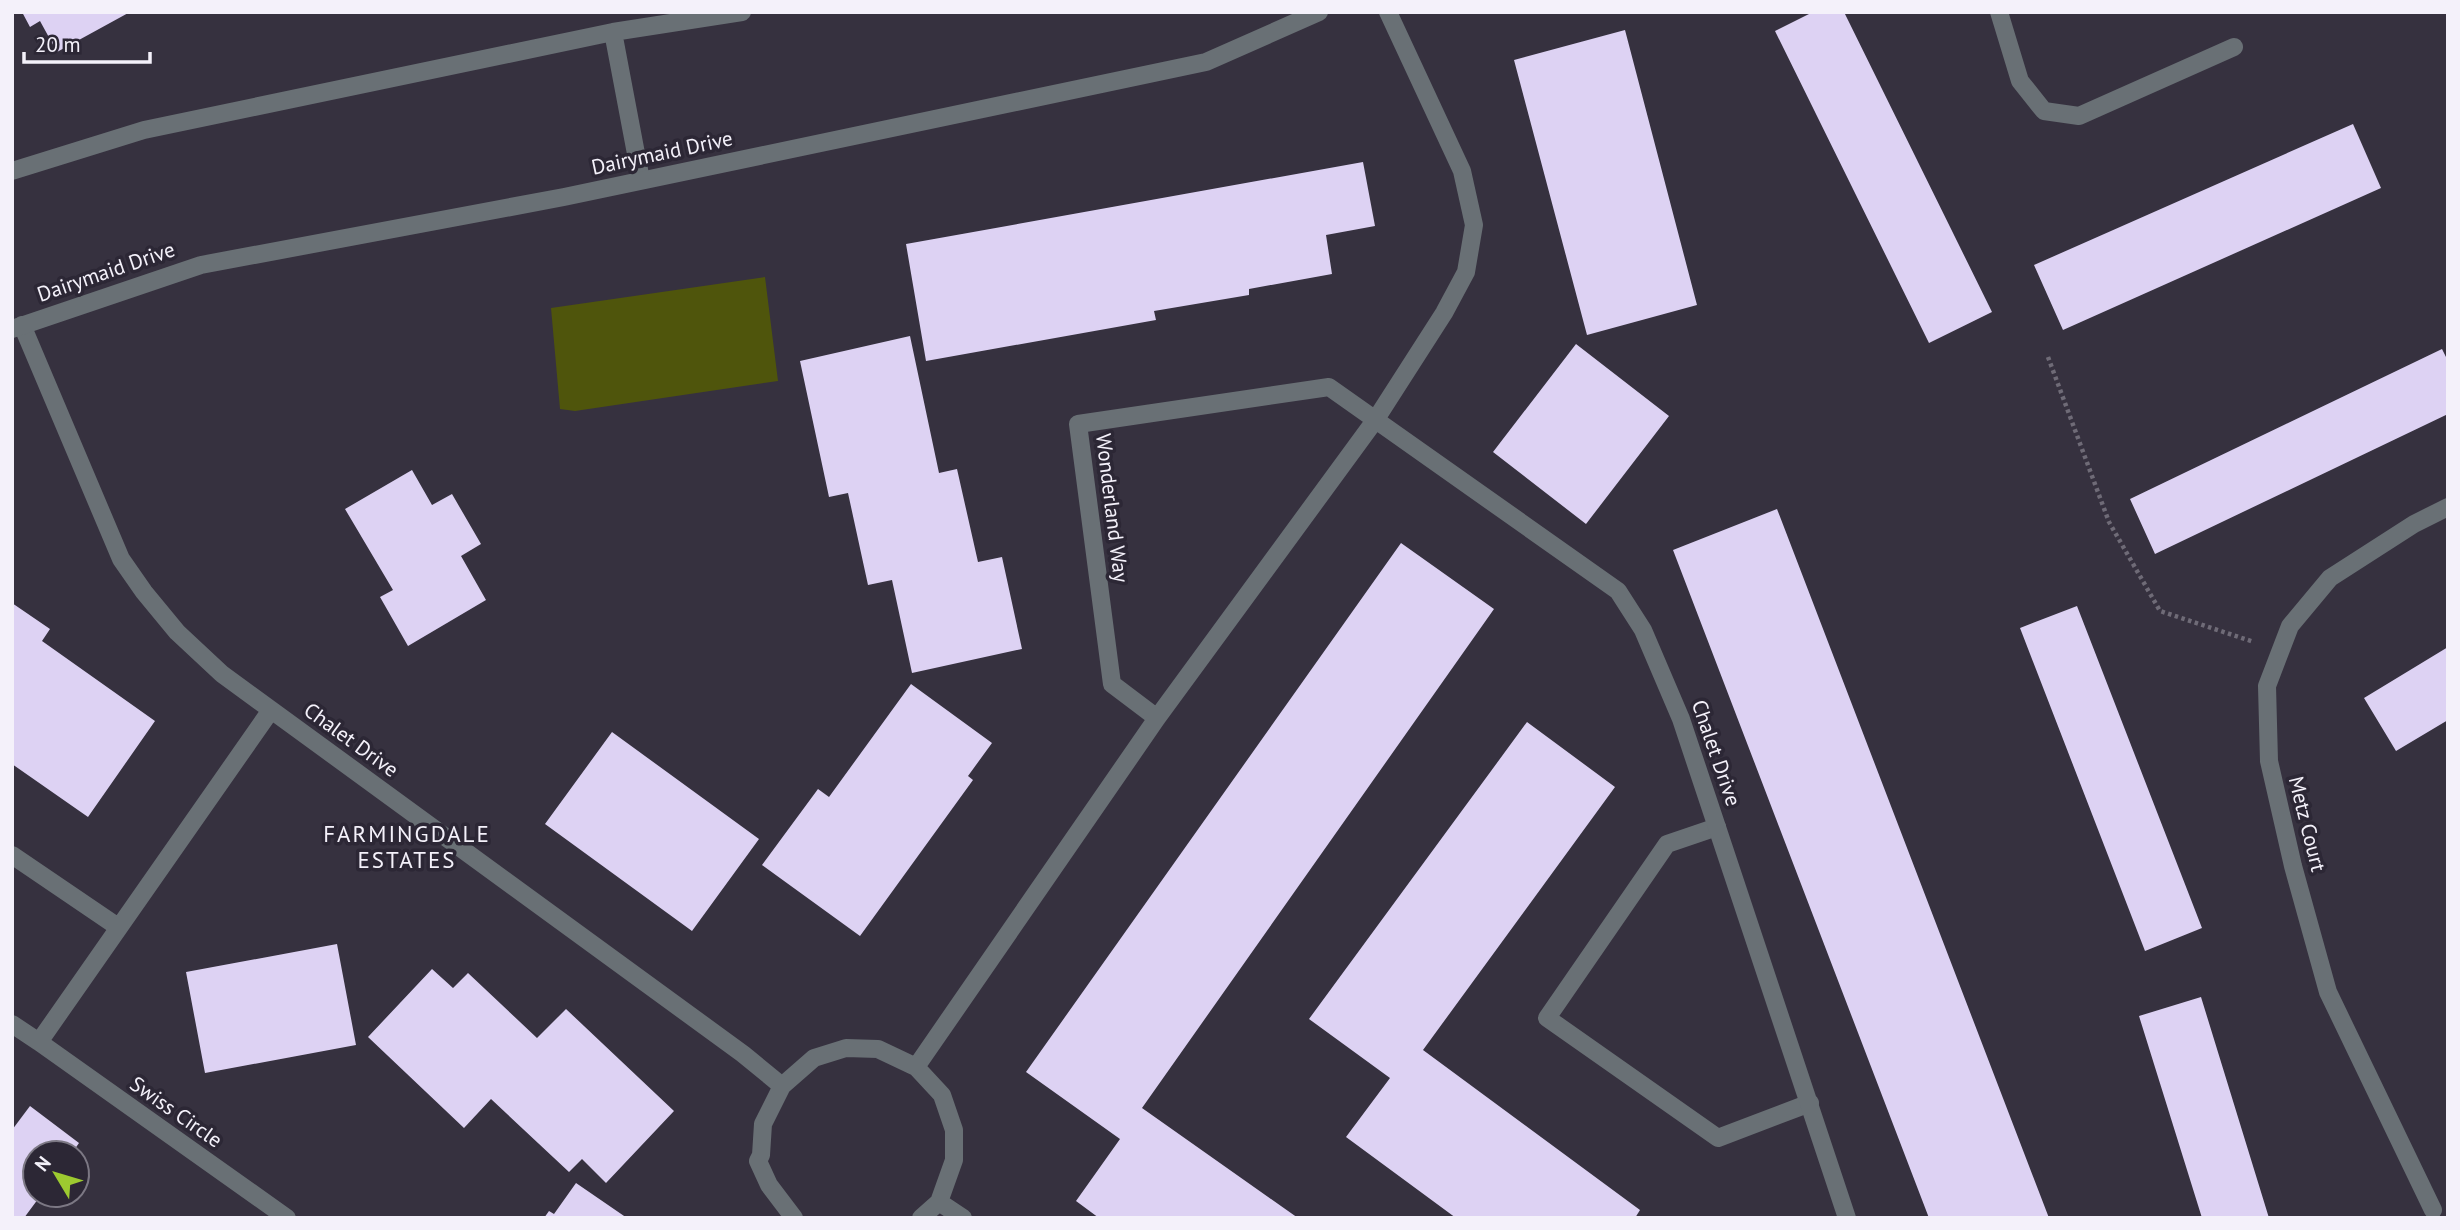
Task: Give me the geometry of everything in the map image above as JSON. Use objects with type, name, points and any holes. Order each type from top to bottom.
[{"type":"street","points":[[12,171],[144,130],[613,32],[742,12]]},
{"type":"street","name":"Dairymaid Drive","points":[[17,327],[201,265],[641,180],[1206,62],[1319,12]]},
{"type":"street","points":[[916,1067],[1157,718],[1376,419],[1444,313],[1466,272],[1474,225],[1462,171],[1388,12]]},
{"type":"street","points":[[1998,12],[2020,81],[2044,111],[2079,116],[2234,47]]},
{"type":"street","points":[[613,32],[641,180]]},
{"type":"street","name":"Chalet Drive","points":[[17,327],[121,559],[177,632],[222,674],[743,1054],[782,1086]]},
{"type":"street","name":"Wonderland Way","points":[[1157,718],[1112,684],[1078,424],[1329,387],[1376,419]]},
{"type":"street","name":"Chalet Drive","points":[[1376,419],[1618,591],[1643,629],[1681,719],[1847,1218]]},
{"type":"street","name":"Metz Court","points":[[2433,1210],[2328,992],[2293,866],[2269,761],[2267,686],[2290,626],[2330,578],[2414,524],[2448,507]]},
{"type":"street","points":[[39,1042],[271,710]]},
{"type":"street","points":[[1717,827],[1667,844],[1546,1018],[1718,1138],[1810,1103]]},
{"type":"street","points":[[12,856],[118,927]]},
{"type":"street","name":"Swiss Circle","points":[[12,1024],[287,1218]]},
{"type":"street","points":[[794,1218],[769,1185],[758,1161],[761,1155],[763,1124],[782,1086],[814,1058],[846,1048],[878,1049],[916,1067],[942,1094],[955,1135],[954,1160],[939,1202],[921,1218]]},
{"type":"street","points":[[939,1202],[963,1218]]},
{"type":"path","points":[[2048,357],[2109,522],[2160,611],[2280,651]]},
{"type":"green space","points":[[765,277],[778,381],[575,411],[560,409],[551,308]]},
{"type":"building","points":[[22,12],[130,12],[57,52],[40,21],[30,27]]},
{"type":"building","points":[[1813,12],[1844,12],[1992,312],[1929,343],[1775,31]]},
{"type":"building","points":[[1625,30],[1697,305],[1587,335],[1514,60]]},
{"type":"building","points":[[2353,124],[2381,188],[2063,330],[2034,265]]},
{"type":"building","points":[[1363,162],[1375,226],[1326,235],[1332,274],[1249,289],[1249,295],[1154,311],[1156,320],[926,361],[906,244]]},
{"type":"building","points":[[910,336],[939,473],[957,469],[978,562],[1002,557],[1022,649],[912,673],[892,580],[868,585],[848,493],[829,497],[800,361]]},
{"type":"building","points":[[1576,344],[1669,416],[1586,524],[1493,452]]},
{"type":"building","points":[[2442,349],[2448,361],[2448,414],[2155,554],[2130,499]]},
{"type":"building","points":[[412,470],[432,505],[452,494],[481,544],[461,556],[486,600],[408,646],[380,597],[393,590],[345,509]]},
{"type":"building","points":[[1777,509],[2049,1218],[1929,1218],[1673,550]]},
{"type":"building","points":[[1401,543],[1494,609],[1142,1108],[1298,1218],[1099,1218],[1076,1201],[1120,1139],[1026,1072]]},
{"type":"building","points":[[12,603],[50,629],[42,641],[155,721],[88,817],[12,764]]},
{"type":"building","points":[[2077,606],[2202,928],[2145,951],[2020,628]]},
{"type":"building","points":[[2448,647],[2448,720],[2396,751],[2364,698]]},
{"type":"building","points":[[911,684],[992,743],[968,776],[973,780],[860,936],[762,865],[818,789],[829,797]]},
{"type":"building","points":[[1527,722],[1615,787],[1423,1050],[1640,1210],[1635,1218],[1456,1218],[1346,1137],[1390,1078],[1309,1019]]},
{"type":"building","points":[[612,732],[759,839],[692,931],[545,824]]},
{"type":"building","points":[[337,944],[356,1045],[205,1073],[186,972]]},
{"type":"building","points":[[432,969],[453,988],[468,973],[537,1038],[566,1009],[674,1111],[606,1183],[582,1159],[569,1172],[491,1099],[464,1128],[368,1037]]},
{"type":"building","points":[[2201,997],[2269,1218],[2202,1218],[2139,1016]]},
{"type":"building","points":[[30,1106],[74,1139],[21,1139],[21,1209],[31,1209],[24,1218],[12,1218],[12,1130]]},
{"type":"building","points":[[576,1183],[627,1218],[544,1218],[549,1211],[554,1214]]},
{"type":"district","name":"FARMINGDALE ESTATES","points":[[407,847]]}]
